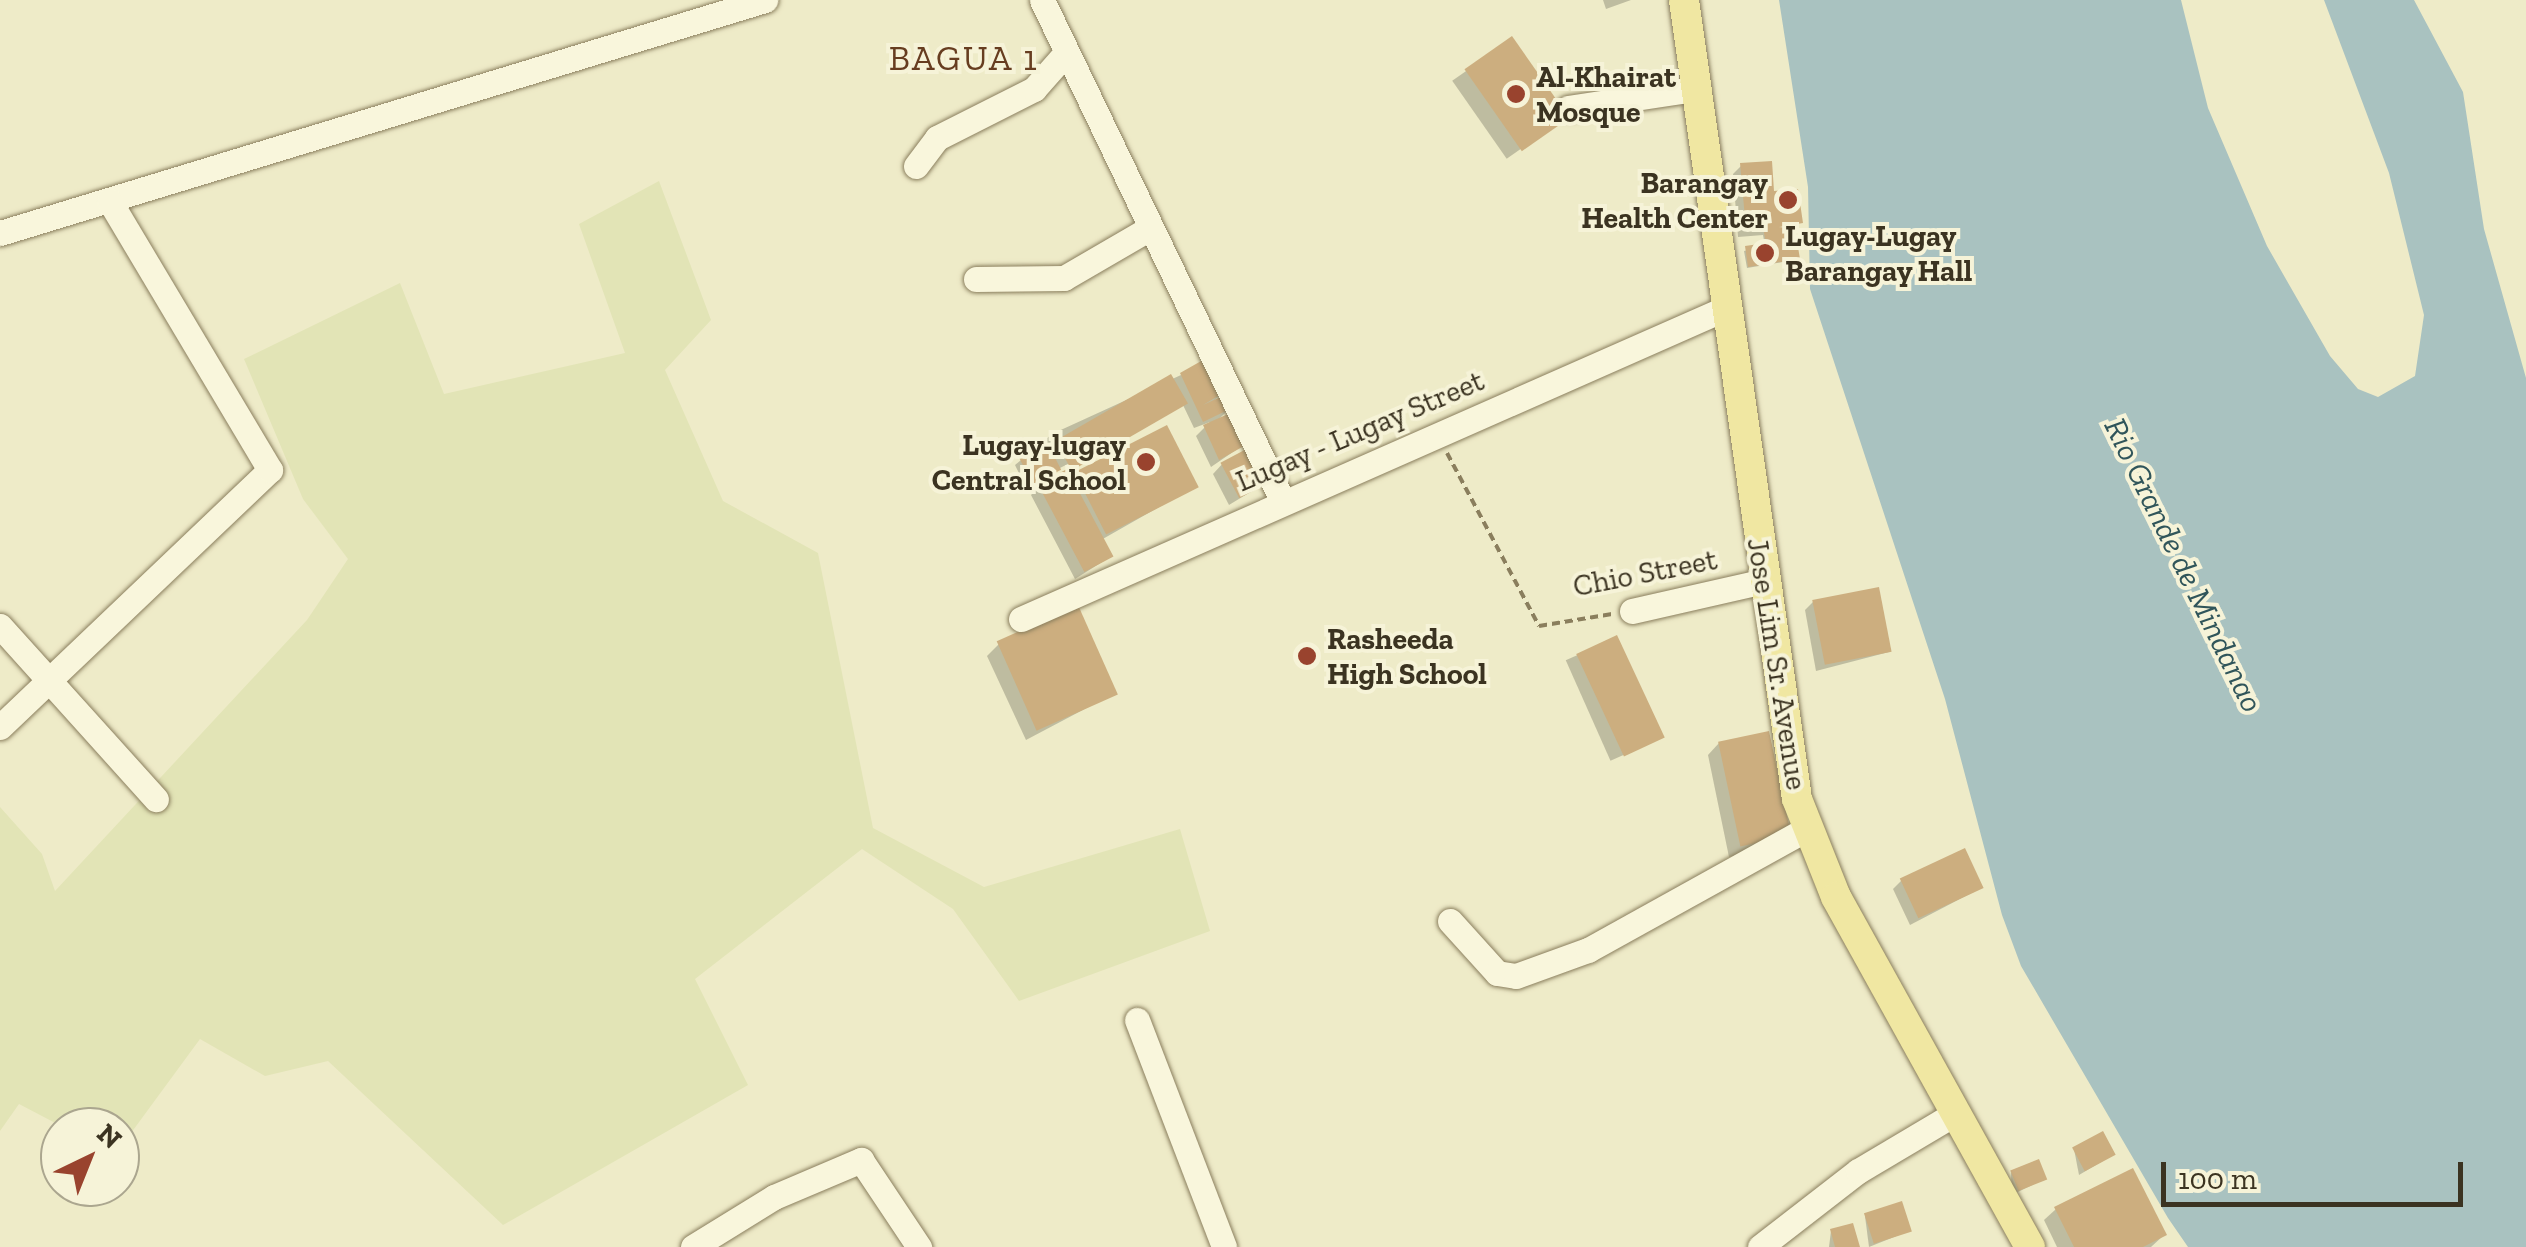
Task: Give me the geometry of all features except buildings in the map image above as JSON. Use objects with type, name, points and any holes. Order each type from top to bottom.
[{"type":"main road","name":"Jose Lim Sr. Avenue","points":[[1684,0],[1693,89],[1764,581],[1806,829],[1954,1114],[2030,1247]]},
{"type":"street","points":[[0,233],[765,0]]},
{"type":"street","points":[[1042,0],[1282,498]]},
{"type":"street","points":[[916,166],[937,138],[1034,89],[1066,54]]},
{"type":"street","points":[[1568,108],[1693,89]]},
{"type":"street","points":[[0,728],[270,470],[109,200]]},
{"type":"street","points":[[976,279],[1064,278],[1150,228]]},
{"type":"street","name":"Lugay - Lugay Street","points":[[1021,619],[1282,498],[1437,436],[1726,308]]},
{"type":"street","name":"Chio Street","points":[[1632,611],[1764,581]]},
{"type":"street","points":[[0,626],[156,799]]},
{"type":"street","points":[[1450,921],[1497,973],[1516,976],[1588,950],[1806,829]]},
{"type":"street","points":[[1137,1020],[1224,1247]]},
{"type":"street","points":[[1760,1247],[1858,1171],[1954,1114]]},
{"type":"street","points":[[693,1247],[774,1197],[861,1160],[918,1247]]},
{"type":"path","name":"Chio Street","points":[[1437,436],[1539,626],[1632,611]]},
{"type":"green space","points":[[659,181],[711,320],[665,370],[723,501],[818,553],[873,828],[984,887],[1180,829],[1210,931],[1019,1001],[953,909],[862,849],[695,979],[748,1085],[503,1225],[328,1061],[265,1076],[200,1039],[140,1121],[140,1107],[40,1107],[40,1115],[19,1104],[0,1131],[0,807],[42,854],[55,891],[307,620],[348,559],[303,499],[244,359],[400,283],[444,394],[625,353],[579,224]]},
{"type":"water","name":"Rio Grande de Mindanao","points":[[1779,0],[2181,0],[2208,108],[2267,246],[2330,356],[2358,389],[2378,397],[2415,376],[2424,315],[2389,173],[2324,0],[2414,0],[2463,92],[2484,229],[2526,378],[2526,1247],[2188,1247],[2168,1218],[2021,966],[2002,915],[1945,699],[1810,289],[1808,187]]},
{"type":"place","name":"Al-Khairat Mosque","points":[[1516,94]]},
{"type":"place","name":"Barangay Health Center","points":[[1788,200]]},
{"type":"place","name":"Lugay-Lugay Barangay Hall","points":[[1765,253]]},
{"type":"place","name":"Lugay-lugay Central School","points":[[1146,462]]},
{"type":"place","name":"Rasheeda High School","points":[[1307,656]]},
{"type":"district","name":"BAGUA 1","points":[[964,58]]}]
